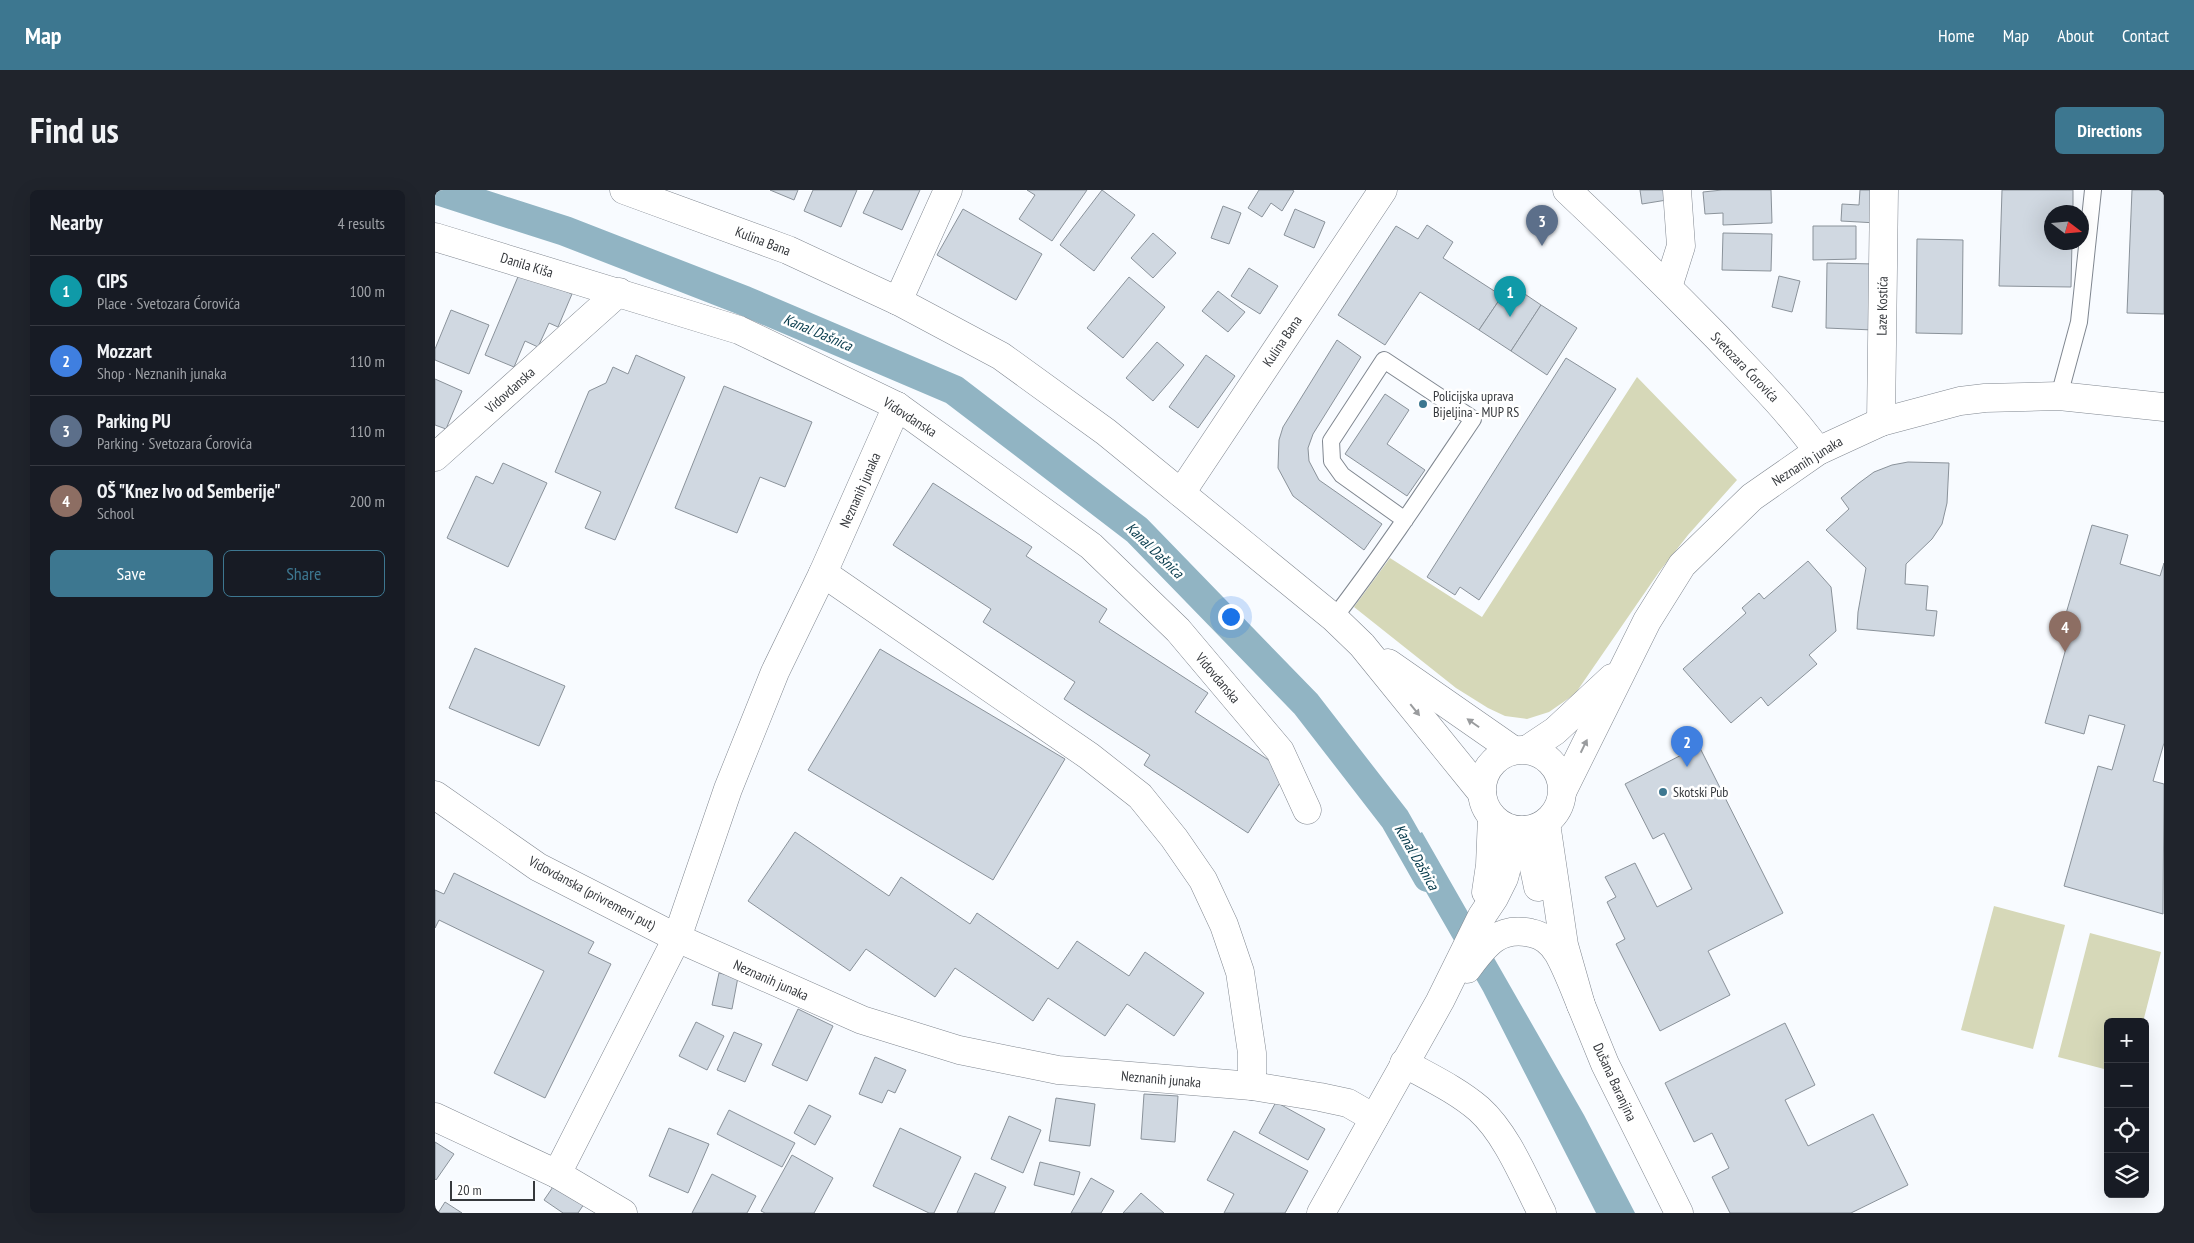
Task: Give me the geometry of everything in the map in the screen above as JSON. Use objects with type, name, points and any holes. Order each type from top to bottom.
[{"type":"street","name":"Kulina Bana","points":[[625,190],[788,250],[898,301],[1001,356],[1107,432],[1334,618],[1362,645]]},
{"type":"street","points":[[898,301],[948,190]]},
{"type":"street","name":"Kulina Bana","points":[[1181,493],[1383,190]]},
{"type":"street","name":"Svetozara Ćorovića","points":[[1567,190],[1668,287],[1782,406],[1818,452]]},
{"type":"street","points":[[1668,287],[1681,246],[1677,190]]},
{"type":"street","name":"Laze Kostića","points":[[1881,422],[1884,190]]},
{"type":"street","name":"Danila Kiša","points":[[435,237],[619,292]]},
{"type":"street","name":"Vidovdanska","points":[[435,457],[619,292],[739,330],[897,406],[1091,546],[1178,630],[1279,751],[1307,810]]},
{"type":"street","name":"Neznanih junaka","points":[[1563,790],[1647,621],[1682,565],[1752,497],[1818,452],[1881,422],[1960,401],[1985,398],[2059,396],[2164,407]]},
{"type":"street","name":"Neznanih junaka","points":[[897,406],[823,573],[775,672],[728,789],[677,938],[862,1020],[959,1050],[1058,1070],[1252,1086],[1348,1103],[1374,1118]]},
{"type":"street","points":[[823,573],[1089,756],[1140,796],[1174,838],[1198,873],[1224,925],[1240,972],[1252,1053],[1252,1086]]},
{"type":"street","points":[[1321,1213],[1440,1001],[1455,986],[1480,952],[1504,878],[1530,828],[1558,808],[1563,790],[1560,776],[1553,763],[1541,754],[1520,750],[1362,645]]},
{"type":"street","points":[[1362,645],[1503,826],[1530,828]]},
{"type":"street","points":[[1489,926],[1490,865],[1487,805],[1483,779],[1490,766],[1500,756],[1520,750],[1555,731],[1624,667]]},
{"type":"street","name":"Vidovdanska (privremeni put)","points":[[435,795],[538,867],[677,938]]},
{"type":"street","name":"Dušana Baranjina","points":[[1530,828],[1539,890],[1564,945],[1581,1005],[1605,1064],[1679,1213]]},
{"type":"street","points":[[1489,926],[1543,937],[1557,951],[1581,1005]]},
{"type":"street","points":[[557,1174],[677,938]]},
{"type":"street","points":[[1404,1063],[1447,1087],[1479,1110],[1503,1140],[1543,1213]]},
{"type":"street","points":[[435,1117],[557,1174],[623,1213]]},
{"type":"lane","points":[[2059,396],[2079,322],[2093,190]]},
{"type":"lane","points":[[1334,618],[1405,520],[1473,419],[1384,360],[1331,441],[1333,461],[1342,475],[1405,520]]},
{"type":"green space","points":[[1637,377],[1737,480],[1688,535],[1659,572],[1575,694],[1549,712],[1527,719],[1505,716],[1456,688],[1354,607],[1390,558],[1482,617]]},
{"type":"green space","points":[[1994,906],[2065,925],[2033,1049],[1961,1030]]},
{"type":"green space","points":[[2090,933],[2161,952],[2144,1018],[2104,1018],[2104,1069],[2058,1057]]},
{"type":"water","points":[[1422,832],[1584,1115],[1635,1213],[1596,1213],[1483,991],[1399,845]]},
{"type":"building","points":[[770,190],[798,190],[794,200]]},
{"type":"building","points":[[813,190],[857,190],[841,227],[804,211]]},
{"type":"building","points":[[874,190],[920,190],[902,230],[863,213]]},
{"type":"building","points":[[1027,190],[1087,190],[1052,241],[1019,219],[1035,195]]},
{"type":"building","points":[[1102,190],[1135,215],[1094,271],[1060,245]]},
{"type":"building","points":[[1259,190],[1294,191],[1282,211],[1271,203],[1262,217],[1248,208]]},
{"type":"building","points":[[1640,190],[1671,190],[1673,199],[1642,204]]},
{"type":"building","points":[[1771,190],[1772,223],[1723,225],[1723,213],[1705,214],[1703,192]]},
{"type":"building","points":[[1860,190],[1879,190],[1877,223],[1841,221],[1842,204],[1859,205]]},
{"type":"building","points":[[2002,190],[2073,190],[2073,205],[2044,205],[2044,250],[2072,250],[2071,287],[1999,286]]},
{"type":"building","points":[[2132,190],[2164,190],[2164,314],[2127,313]]},
{"type":"building","points":[[1223,206],[1241,213],[1229,244],[1211,238]]},
{"type":"building","points":[[963,209],[1042,254],[1016,300],[937,255]]},
{"type":"building","points":[[1295,209],[1325,222],[1314,248],[1284,235]]},
{"type":"building","points":[[1427,225],[1453,242],[1443,258],[1502,296],[1479,330],[1420,292],[1385,345],[1338,315],[1396,226],[1418,239]]},
{"type":"building","points":[[1813,226],[1856,226],[1856,259],[1813,260]]},
{"type":"building","points":[[1153,233],[1176,253],[1153,278],[1131,258]]},
{"type":"building","points":[[1723,233],[1772,234],[1771,271],[1722,270]]},
{"type":"building","points":[[1917,239],[1963,240],[1962,334],[1916,333]]},
{"type":"building","points":[[1827,263],[1875,264],[1873,330],[1826,328]]},
{"type":"building","points":[[1249,268],[1278,286],[1260,314],[1231,296]]},
{"type":"building","points":[[520,272],[572,294],[558,327],[549,323],[538,347],[525,341],[514,367],[485,355]]},
{"type":"building","points":[[1779,276],[1800,281],[1792,312],[1772,307]]},
{"type":"building","points":[[1129,277],[1165,307],[1123,358],[1087,328]]},
{"type":"building","points":[[1510,284],[1541,305],[1511,351],[1479,330]]},
{"type":"building","points":[[1218,291],[1245,312],[1228,332],[1202,311]]},
{"type":"building","points":[[1541,305],[1577,328],[1547,375],[1511,351]]},
{"type":"building","points":[[451,310],[489,325],[469,374],[435,360],[435,349]]},
{"type":"building","points":[[1337,340],[1361,357],[1313,434],[1308,448],[1309,461],[1319,480],[1382,524],[1364,550],[1293,496],[1278,468],[1279,440],[1283,427]]},
{"type":"building","points":[[1157,342],[1184,365],[1153,401],[1126,378]]},
{"type":"building","points":[[636,355],[685,377],[615,540],[585,528],[601,492],[555,472],[589,391],[606,383],[613,367],[628,374]]},
{"type":"building","points":[[1206,355],[1235,376],[1198,428],[1169,407]]},
{"type":"building","points":[[1566,358],[1616,389],[1479,600],[1460,587],[1455,595],[1427,577]]},
{"type":"building","points":[[435,379],[462,391],[446,429],[435,425]]},
{"type":"building","points":[[724,386],[812,422],[785,487],[760,477],[737,533],[675,508]]},
{"type":"building","points":[[1385,394],[1409,410],[1387,444],[1425,470],[1407,496],[1345,454]]},
{"type":"building","points":[[1908,462],[1949,463],[1947,503],[1942,524],[1932,539],[1906,564],[1905,584],[1928,586],[1926,610],[1937,611],[1934,636],[1857,629],[1866,568],[1826,530],[1849,509],[1841,498],[1859,483],[1874,472],[1892,465]]},
{"type":"building","points":[[503,463],[547,483],[508,567],[447,538],[476,476],[493,484]]},
{"type":"building","points":[[933,483],[1032,547],[1026,556],[1107,609],[1099,622],[1208,693],[1195,712],[1287,772],[1248,833],[1144,765],[1150,755],[1064,699],[1075,682],[983,622],[991,609],[893,545]]},
{"type":"building","points":[[2092,525],[2128,535],[2120,564],[2160,576],[2164,563],[2164,743],[2153,781],[2164,784],[2163,914],[2064,886],[2098,766],[2112,770],[2125,725],[2089,715],[2084,734],[2045,723],[2074,620],[2065,617]]},
{"type":"building","points":[[1808,561],[1831,587],[1836,631],[1809,655],[1817,664],[1768,706],[1761,697],[1731,723],[1683,669],[1746,613],[1742,608],[1759,593],[1764,599]]},
{"type":"building","points":[[475,648],[565,686],[539,746],[449,708]]},
{"type":"building","points":[[880,649],[1065,759],[993,880],[808,770]]},
{"type":"building","points":[[1699,746],[1783,913],[1708,951],[1730,995],[1660,1031],[1616,944],[1625,939],[1607,902],[1616,897],[1605,877],[1635,863],[1657,907],[1692,889],[1664,833],[1653,839],[1625,784]]},
{"type":"building","points":[[795,832],[889,896],[901,877],[970,924],[977,913],[1058,969],[1077,941],[1129,976],[1145,952],[1204,993],[1174,1036],[1127,1004],[1105,1036],[1048,998],[1033,1021],[955,968],[935,997],[866,949],[850,971],[748,901]]},
{"type":"building","points":[[454,873],[594,942],[588,953],[611,964],[545,1098],[494,1073],[544,971],[439,920],[435,928],[435,890],[444,894]]},
{"type":"building","points":[[719,973],[738,977],[732,1009],[712,1005]]},
{"type":"building","points":[[798,1009],[833,1026],[807,1081],[772,1065]]},
{"type":"building","points":[[696,1022],[724,1036],[707,1070],[679,1056]]},
{"type":"building","points":[[1785,1023],[1815,1085],[1785,1100],[1808,1146],[1873,1114],[1908,1185],[1851,1213],[1730,1213],[1712,1177],[1729,1168],[1712,1133],[1694,1142],[1665,1083]]},
{"type":"building","points":[[734,1032],[762,1044],[745,1082],[717,1070]]},
{"type":"building","points":[[875,1057],[906,1070],[895,1093],[888,1090],[882,1103],[859,1094]]},
{"type":"building","points":[[1144,1094],[1178,1096],[1175,1142],[1141,1139]]},
{"type":"building","points":[[1056,1098],[1095,1104],[1090,1146],[1049,1141]]},
{"type":"building","points":[[1276,1102],[1325,1129],[1308,1160],[1259,1133]]},
{"type":"building","points":[[809,1105],[831,1116],[815,1145],[794,1133]]},
{"type":"building","points":[[729,1110],[795,1143],[782,1167],[717,1134]]},
{"type":"building","points":[[1009,1116],[1041,1130],[1023,1173],[991,1159]]},
{"type":"building","points":[[669,1128],[709,1144],[688,1193],[649,1176]]},
{"type":"building","points":[[900,1128],[961,1157],[934,1213],[929,1213],[873,1186]]},
{"type":"building","points":[[1234,1131],[1308,1171],[1285,1213],[1224,1213],[1234,1194],[1207,1180]]},
{"type":"building","points":[[435,1142],[454,1154],[436,1180],[435,1179]]},
{"type":"building","points":[[792,1155],[833,1178],[814,1213],[765,1213],[761,1211]]},
{"type":"building","points":[[1040,1162],[1080,1172],[1074,1195],[1034,1185]]},
{"type":"building","points":[[975,1173],[1006,1187],[994,1213],[957,1213]]},
{"type":"building","points":[[712,1174],[756,1196],[747,1213],[692,1213]]},
{"type":"building","points":[[1091,1178],[1114,1191],[1101,1213],[1071,1213]]},
{"type":"building","points":[[555,1184],[584,1204],[578,1213],[563,1213],[544,1200]]},
{"type":"building","points":[[1141,1193],[1164,1213],[1123,1213]]},
{"type":"building","points":[[445,1202],[462,1213],[438,1213]]},
{"type":"waterway","name":"Kanal Dašnica","points":[[437,190],[565,231],[745,301],[954,390],[1137,530],[1306,704],[1395,819],[1428,877]]},
{"type":"place","name":"Parking PU","points":[[1542,246]]},
{"type":"place","name":"CIPS","points":[[1510,317]]},
{"type":"place","name":"Policijska uprava Bijeljina - MUP RS","points":[[1423,404]]},
{"type":"place","name":"OŠ \"Knez Ivo od Semberije\"","points":[[2065,652]]},
{"type":"place","name":"Mozzart","points":[[1687,767]]},
{"type":"place","name":"Skotski Pub","points":[[1663,792]]}]
